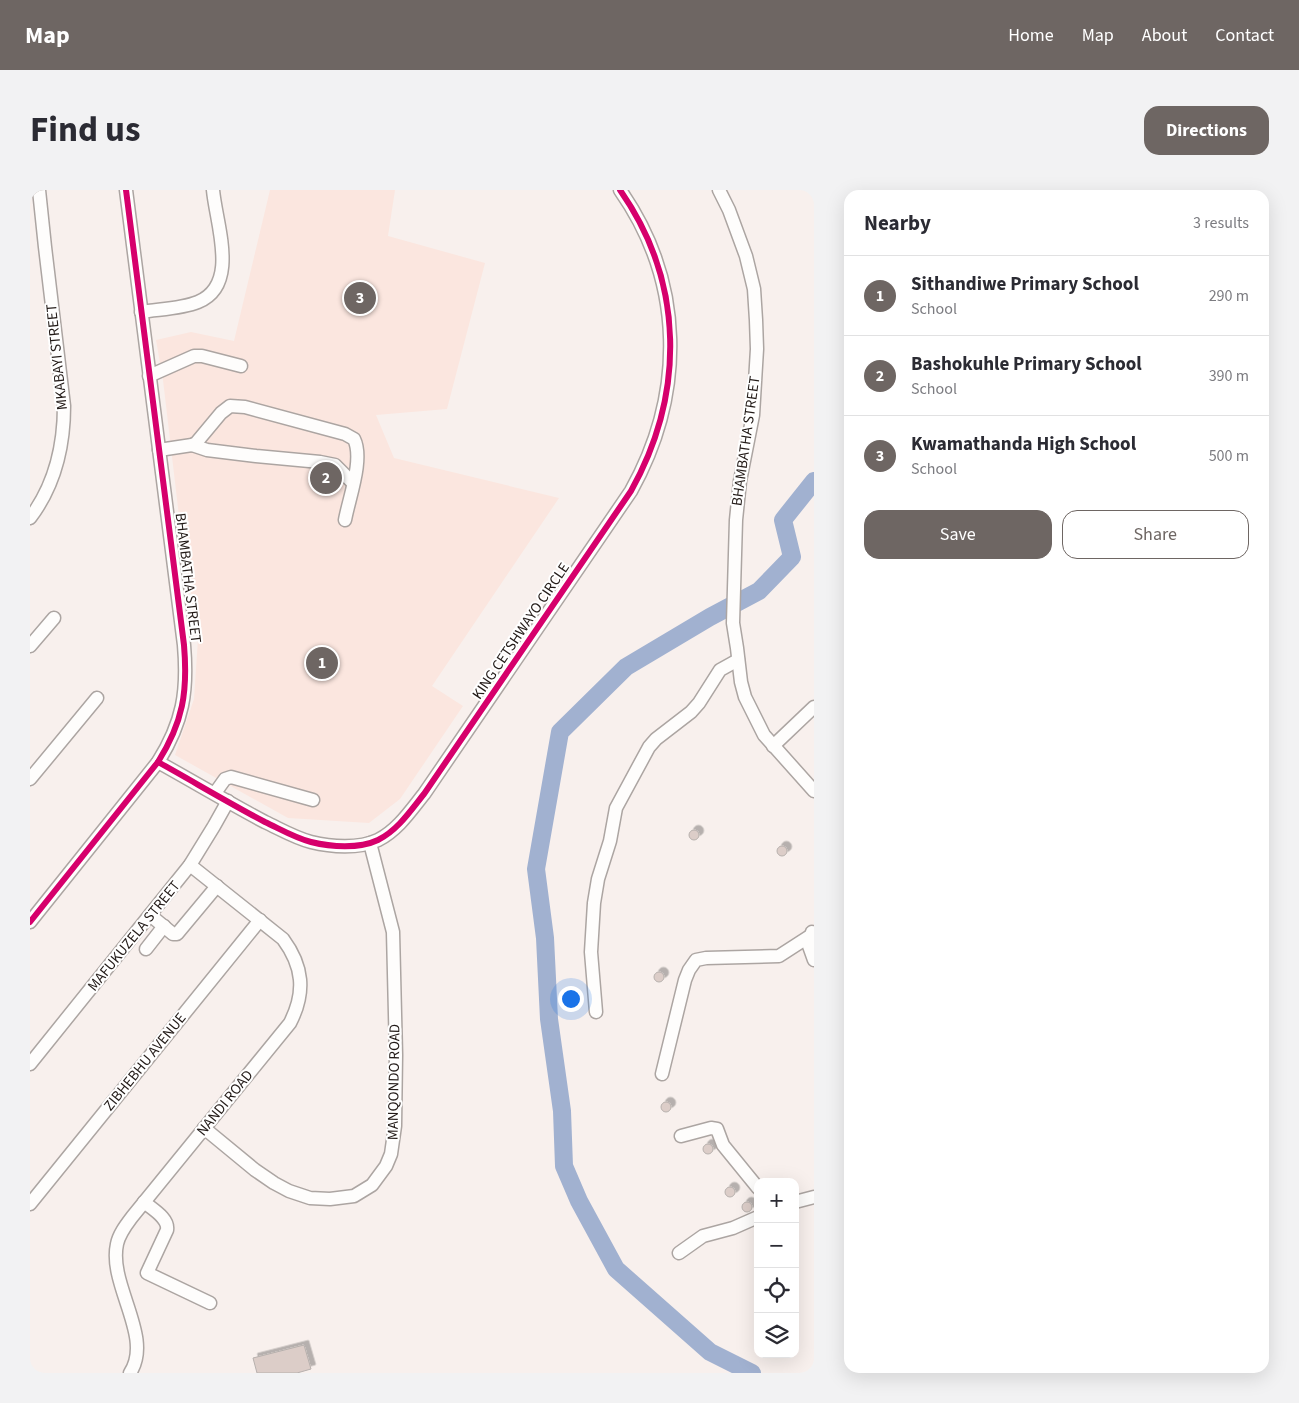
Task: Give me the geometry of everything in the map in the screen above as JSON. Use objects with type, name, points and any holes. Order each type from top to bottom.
[{"type":"street","name":"MKABAYI STREET","points":[[30,518],[44,495],[58,462],[64,423],[63,397],[44,247],[39,190]]},
{"type":"street","name":"BHAMBATHA STREET","points":[[30,922],[158,762],[171,740],[186,690],[186,668],[126,190]]},
{"type":"street","points":[[141,312],[198,302],[208,296],[218,284],[223,266],[214,190]]},
{"type":"street","name":"KING CETSHWAYO CIRCLE","points":[[158,762],[297,838],[338,846],[370,843],[388,833],[404,818],[424,794],[631,491],[647,459],[657,432],[668,388],[670,365],[670,330],[662,277],[656,259],[635,214],[620,190]]},
{"type":"street","name":"BHAMBATHA STREET","points":[[719,190],[738,232],[754,289],[757,349],[753,415],[737,502],[733,623],[739,664],[745,697],[764,735],[814,791]]},
{"type":"street","points":[[149,376],[194,356],[202,356],[241,366]]},
{"type":"street","points":[[192,445],[225,408],[230,406],[245,407],[350,436],[356,444],[358,452],[356,470],[344,520]]},
{"type":"street","points":[[159,450],[192,445],[207,450],[327,463],[339,468],[353,483]]},
{"type":"street","points":[[30,646],[54,618]]},
{"type":"street","points":[[596,1012],[591,967],[594,903],[598,879],[610,841],[616,808],[649,747],[656,739],[691,712],[720,670],[739,664]]},
{"type":"street","points":[[30,778],[97,698]]},
{"type":"street","points":[[773,746],[814,708]]},
{"type":"street","points":[[215,793],[224,779],[231,777],[313,800]]},
{"type":"street","name":"MAFUKUZELA STREET","points":[[30,1064],[190,865],[228,801]]},
{"type":"street","name":"MANQONDO ROAD","points":[[204,1128],[255,1170],[274,1183],[289,1191],[310,1198],[330,1199],[354,1196],[372,1185],[386,1166],[391,1154],[395,1126],[394,944],[390,920],[370,843]]},
{"type":"street","name":"NANDI ROAD","points":[[130,1373],[137,1358],[137,1343],[116,1270],[117,1242],[123,1230],[144,1202],[290,1023],[297,1009],[301,984],[297,962],[283,939],[190,865]]},
{"type":"street","points":[[150,915],[173,934],[179,933],[217,886]]},
{"type":"street","name":"ZIBHEBHU AVENUE","points":[[30,1204],[260,920]]},
{"type":"street","points":[[146,949],[164,926]]},
{"type":"street","points":[[812,932],[808,946],[814,960]]},
{"type":"street","points":[[662,1074],[685,980],[696,960],[706,958],[779,956],[812,932]]},
{"type":"street","points":[[680,1136],[711,1128],[717,1129],[722,1145],[754,1183]]},
{"type":"street","points":[[799,1201],[814,1197]]},
{"type":"street","points":[[144,1202],[166,1220],[168,1225],[147,1273],[210,1304]]},
{"type":"street","points":[[679,1253],[703,1236],[733,1228],[754,1219]]},
{"type":"shaded area","points":[[270,190],[395,190],[388,236],[485,263],[447,409],[376,415],[394,458],[559,498],[432,686],[463,706],[400,799],[369,823],[288,818],[175,755],[194,699],[198,639],[179,516],[163,380],[156,340],[191,332],[234,341]]},
{"type":"building","points":[[694,830],[699,835],[694,840],[689,835]]},
{"type":"building","points":[[782,846],[787,851],[782,856],[777,851]]},
{"type":"building","points":[[659,972],[664,977],[659,982],[654,977]]},
{"type":"building","points":[[666,1102],[671,1107],[666,1112],[661,1107]]},
{"type":"building","points":[[708,1144],[713,1149],[708,1154],[703,1149]]},
{"type":"building","points":[[730,1187],[735,1192],[730,1197],[725,1192]]},
{"type":"building","points":[[747,1202],[752,1207],[747,1212],[742,1207]]},
{"type":"building","points":[[304,1345],[311,1369],[297,1373],[257,1373],[253,1358]]},
{"type":"waterway","points":[[752,1373],[710,1352],[616,1269],[579,1201],[564,1166],[562,1111],[549,1019],[545,938],[536,869],[560,732],[626,667],[710,617],[759,591],[792,557],[783,520],[814,481]]},
{"type":"cycle path","points":[[30,922],[158,762],[178,720],[184,692],[184,645],[126,190]]},
{"type":"cycle path","points":[[158,762],[265,822],[299,838],[319,844],[354,846],[370,843],[392,831],[409,813],[424,794],[631,491],[649,454],[661,416],[668,378],[670,339],[666,301],[657,263],[641,226],[620,190]]},
{"type":"place","name":"Kwamathanda High School","points":[[360,298]]},
{"type":"place","name":"Bashokuhle Primary School","points":[[326,478]]},
{"type":"place","name":"Sithandiwe Primary School","points":[[322,663]]}]
